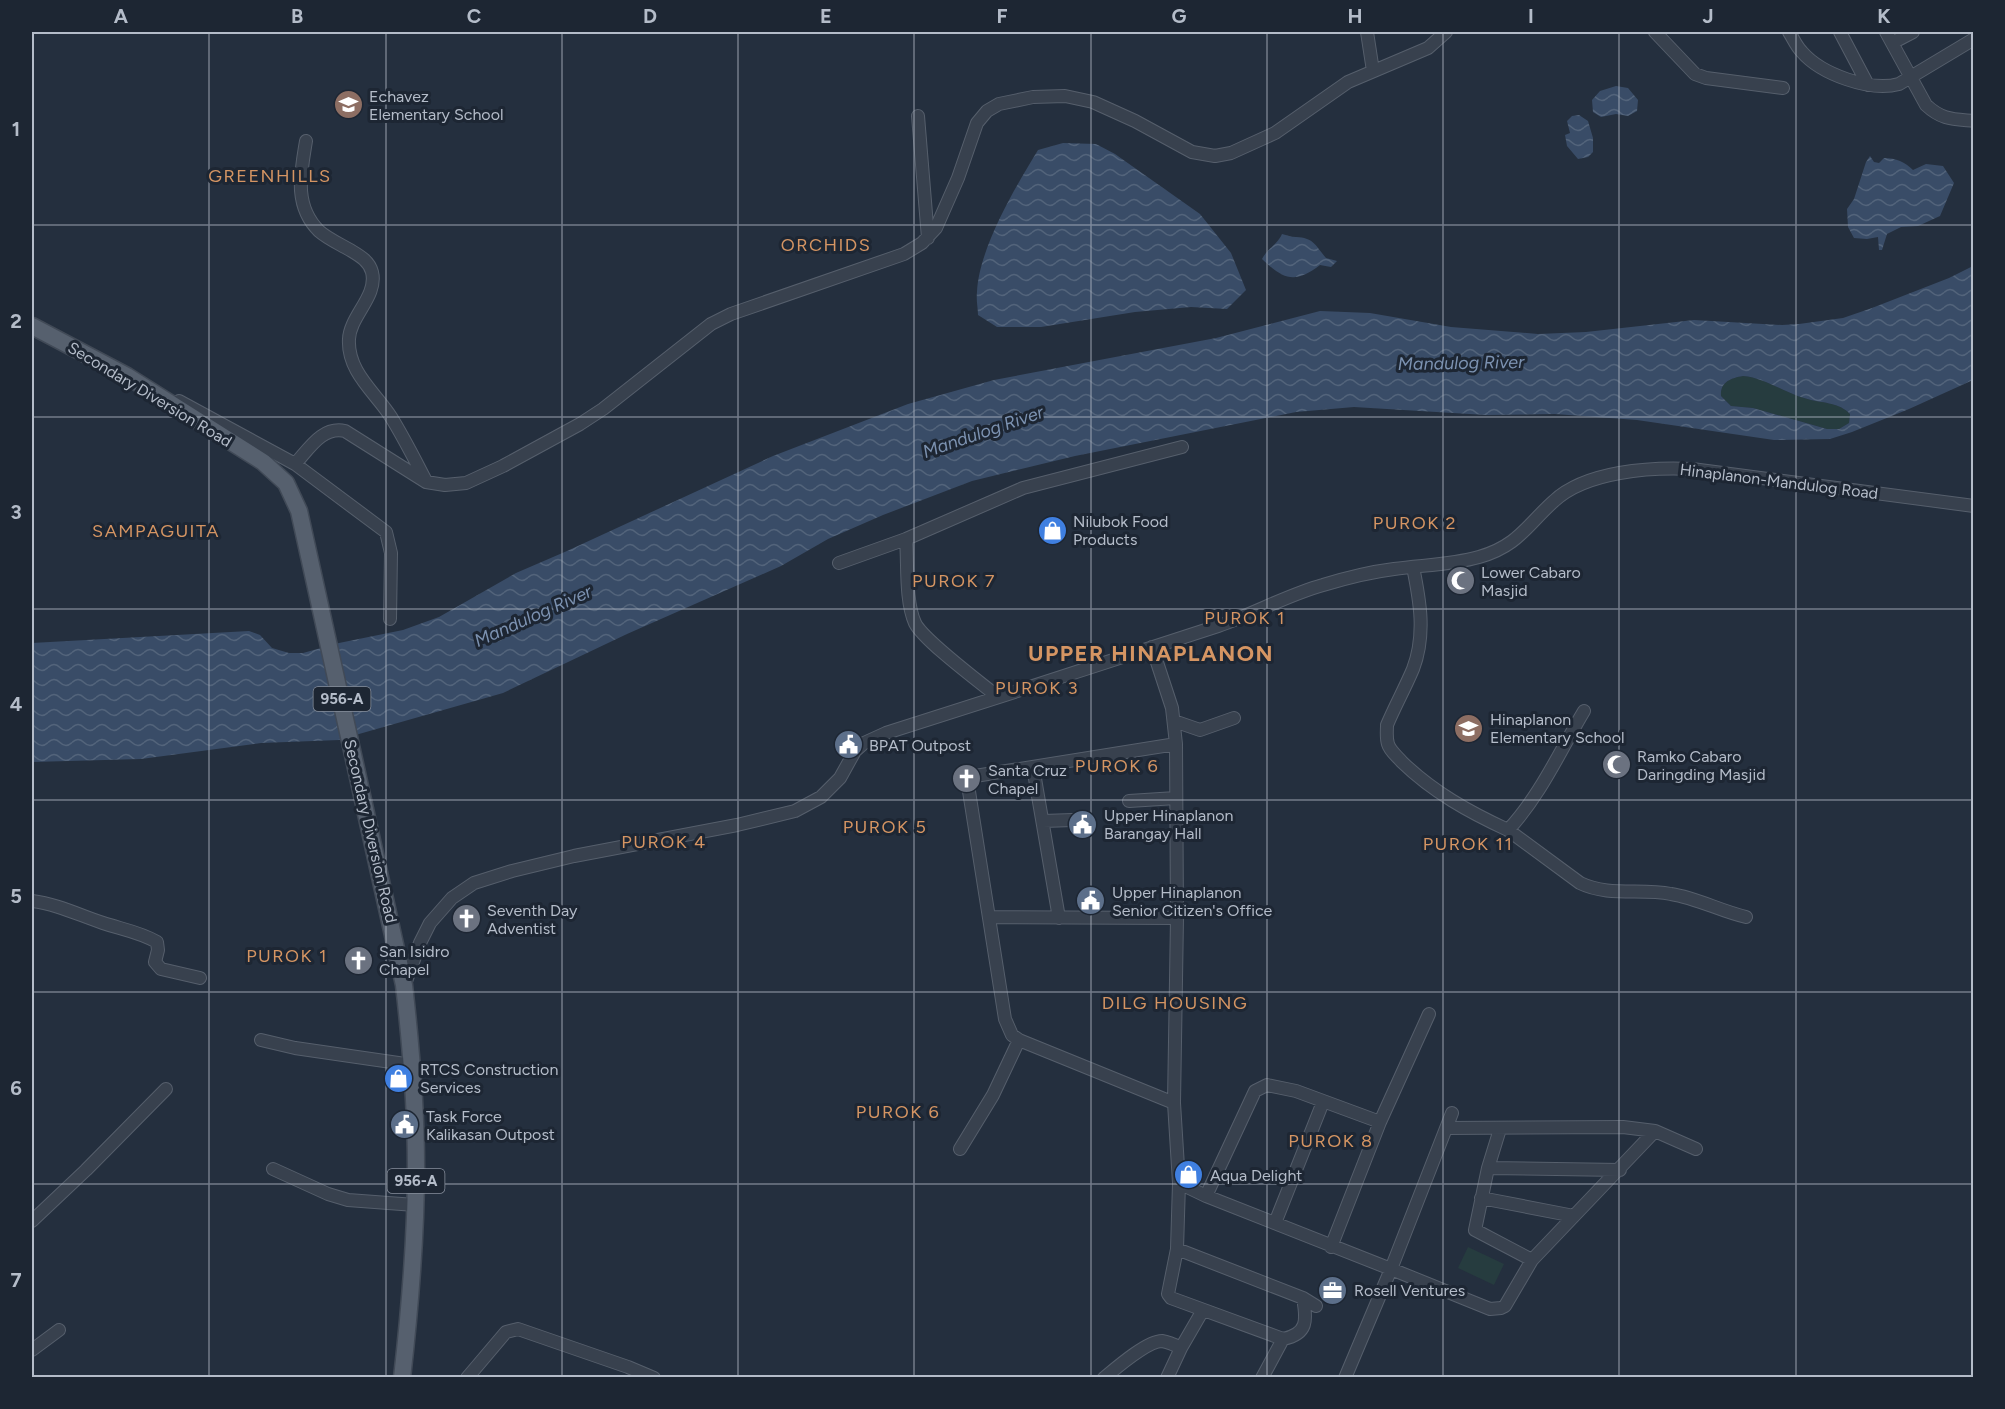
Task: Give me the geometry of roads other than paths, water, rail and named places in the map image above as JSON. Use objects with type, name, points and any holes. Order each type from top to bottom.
[{"type":"main road","name":"Secondary Diversion Road","points":[[32,326],[127,376],[263,462],[280,476],[295,499],[304,527],[404,985],[412,1065],[416,1206],[402,1377]]},
{"type":"street","points":[[1367,32],[1373,71]]},
{"type":"street","points":[[295,464],[321,435],[331,430],[339,430],[353,435],[426,482],[436,485],[457,485],[482,476],[580,424],[603,409],[711,324],[731,314],[904,254],[928,238],[936,228],[958,178],[978,123],[987,111],[999,104],[1033,97],[1065,96],[1093,102],[1135,121],[1192,152],[1215,156],[1231,153],[1275,134],[1348,82],[1428,48],[1446,32]]},
{"type":"street","points":[[1655,32],[1695,74],[1706,78],[1783,88]]},
{"type":"street","points":[[1789,32],[1803,54],[1849,80],[1868,85],[1892,86],[1974,39]]},
{"type":"street","points":[[1840,32],[1868,85]]},
{"type":"street","points":[[1886,32],[1926,105],[1935,114],[1944,118],[1974,121]]},
{"type":"street","points":[[1892,43],[1913,32]]},
{"type":"street","points":[[918,116],[928,238]]},
{"type":"street","points":[[306,141],[300,182],[309,217],[320,231],[362,257],[372,272],[373,278],[367,298],[350,329],[351,358],[359,375],[392,419],[426,482]]},
{"type":"street","points":[[160,396],[174,399],[198,410],[295,464],[382,528],[391,546],[390,619]]},
{"type":"street","points":[[839,563],[906,539],[1023,488],[1182,447]]},
{"type":"street","name":"Hinaplanon-Mandulog Road","points":[[404,985],[430,923],[452,898],[474,884],[512,871],[574,856],[737,825],[795,811],[821,798],[840,778],[855,752],[864,743],[886,733],[1221,624],[1285,597],[1322,585],[1358,576],[1452,563],[1493,552],[1522,534],[1553,501],[1565,492],[1603,478],[1631,471],[1664,468],[1692,469],[1974,506]]},
{"type":"street","points":[[906,539],[910,610],[915,623],[928,639],[998,698]]},
{"type":"street","points":[[1413,567],[1422,619],[1420,644],[1413,669],[1387,725],[1388,743],[1391,750],[1413,773],[1436,791],[1476,815],[1508,830],[1580,884],[1591,889],[1670,893],[1746,917]]},
{"type":"street","points":[[1152,647],[1174,721],[1176,744],[1177,918],[1174,1103],[1179,1183],[1177,1249],[1169,1296],[1283,1339],[1295,1337],[1302,1331],[1305,1320],[1303,1298]]},
{"type":"street","points":[[1508,830],[1536,796],[1584,711]]},
{"type":"street","points":[[1174,721],[1200,730],[1234,718]]},
{"type":"street","points":[[1174,1103],[1019,1040],[1012,1035],[1005,1019],[969,780],[975,776],[1176,744]]},
{"type":"street","points":[[1033,767],[1059,918]]},
{"type":"street","points":[[1129,801],[1176,798]]},
{"type":"street","points":[[1043,821],[1073,820]]},
{"type":"street","points":[[32,901],[60,906],[95,920],[144,935],[157,942],[155,962],[161,969],[200,978]]},
{"type":"street","points":[[989,917],[1177,918]]},
{"type":"street","points":[[1331,1246],[1380,1122],[1429,1014]]},
{"type":"street","points":[[261,1040],[295,1048],[412,1065]]},
{"type":"street","points":[[960,1149],[993,1095],[1019,1040]]},
{"type":"street","points":[[1206,1196],[1255,1090],[1261,1086],[1296,1091],[1380,1122]]},
{"type":"street","points":[[32,1221],[166,1089]]},
{"type":"street","points":[[1275,1223],[1323,1102]]},
{"type":"street","points":[[1345,1377],[1391,1269],[1452,1113]]},
{"type":"street","points":[[1447,1128],[1623,1127],[1655,1131],[1696,1149]]},
{"type":"street","points":[[1500,1129],[1488,1168],[1475,1230],[1532,1260]]},
{"type":"street","points":[[1179,1183],[1331,1246],[1495,1309],[1505,1306],[1532,1260],[1655,1131]]},
{"type":"street","points":[[1488,1168],[1620,1170]]},
{"type":"street","points":[[273,1169],[328,1194],[348,1200],[416,1206]]},
{"type":"street","points":[[1482,1198],[1574,1215]]},
{"type":"street","points":[[1177,1249],[1303,1298],[1316,1306]]},
{"type":"street","points":[[1167,1377],[1203,1310]]},
{"type":"street","points":[[467,1377],[506,1332],[518,1329],[654,1377]]},
{"type":"street","points":[[32,1350],[59,1330]]},
{"type":"street","points":[[1262,1377],[1283,1339]]},
{"type":"street","points":[[1104,1377],[1156,1342],[1170,1343],[1181,1348]]},
{"type":"water","points":[[1616,86],[1628,88],[1638,100],[1637,111],[1628,116],[1616,114],[1601,117],[1593,112],[1592,100],[1600,91]]},
{"type":"water","points":[[1579,115],[1588,121],[1593,138],[1593,152],[1588,157],[1578,159],[1567,146],[1565,135],[1570,133],[1567,121],[1572,116]]},
{"type":"water","points":[[1063,143],[1096,144],[1115,154],[1200,214],[1231,253],[1246,290],[1227,309],[1191,307],[1135,312],[1041,327],[997,327],[978,315],[979,275],[1000,219],[1038,150]]},
{"type":"water","points":[[1870,156],[1874,162],[1879,163],[1884,158],[1896,160],[1913,170],[1926,164],[1943,166],[1954,183],[1940,216],[1918,226],[1901,227],[1887,234],[1882,250],[1879,250],[1878,237],[1854,238],[1848,227],[1847,209],[1854,199]]},
{"type":"water","points":[[1282,234],[1311,241],[1326,258],[1337,261],[1331,267],[1320,265],[1296,277],[1283,275],[1262,259]]},
{"type":"water","name":"Mandulog River","points":[[1973,266],[1973,380],[1909,409],[1830,439],[1774,440],[1637,420],[1555,414],[1486,415],[1354,407],[1296,412],[1075,456],[972,481],[828,539],[781,566],[627,634],[503,693],[339,740],[261,743],[141,759],[32,762],[32,643],[249,631],[260,635],[272,648],[289,653],[303,653],[403,630],[439,617],[516,573],[773,456],[908,404],[994,380],[1216,338],[1320,311],[1370,313],[1451,327],[1538,334],[1586,332],[1694,320],[1782,325],[1843,318],[1949,278]],"holes":[[[1743,376],[1752,377],[1802,398],[1842,408],[1850,414],[1849,423],[1839,429],[1827,429],[1753,408],[1731,406],[1721,396],[1722,387],[1727,382]]]},
{"type":"place","name":"Echavez Elementary School","points":[[348,105]]},
{"type":"place","name":"Nilubok Food Products","points":[[1052,530]]},
{"type":"place","name":"Lower Cabaro Masjid","points":[[1460,581]]},
{"type":"place","name":"Hinaplanon Elementary School","points":[[1469,728]]},
{"type":"place","name":"BPAT Outpost","points":[[848,745]]},
{"type":"place","name":"Ramko Cabaro Daringding Masjid","points":[[1616,765]]},
{"type":"place","name":"Santa Cruz Chapel","points":[[967,779]]},
{"type":"place","name":"Upper Hinaplanon Barangay Hall","points":[[1083,824]]},
{"type":"place","name":"Upper Hinaplanon Senior Citizen's Office","points":[[1091,901]]},
{"type":"place","name":"Seventh Day Adventist","points":[[466,919]]},
{"type":"place","name":"San Isidro Chapel","points":[[358,960]]},
{"type":"place","name":"RTCS Construction Services","points":[[399,1078]]},
{"type":"place","name":"Task Force Kalikasan Outpost","points":[[405,1125]]},
{"type":"place","name":"Aqua Delight","points":[[1189,1175]]},
{"type":"place","name":"Rosell Ventures","points":[[1333,1290]]},
{"type":"district","name":"GREENHILLS","points":[[270,176]]},
{"type":"district","name":"ORCHIDS","points":[[826,245]]},
{"type":"district","name":"PUROK 2","points":[[1415,523]]},
{"type":"district","name":"SAMPAGUITA","points":[[156,531]]},
{"type":"district","name":"PUROK 7","points":[[954,581]]},
{"type":"district","name":"PUROK 1","points":[[1245,618]]},
{"type":"district","name":"UPPER HINAPLANON","points":[[1151,653]]},
{"type":"district","name":"PUROK 3","points":[[1037,688]]},
{"type":"district","name":"PUROK 6","points":[[1117,766]]},
{"type":"district","name":"PUROK 5","points":[[885,827]]},
{"type":"district","name":"PUROK 4","points":[[664,842]]},
{"type":"district","name":"PUROK 11","points":[[1468,844]]},
{"type":"district","name":"PUROK 1","points":[[287,956]]},
{"type":"district","name":"DILG HOUSING","points":[[1175,1003]]},
{"type":"district","name":"PUROK 6","points":[[898,1112]]},
{"type":"district","name":"PUROK 8","points":[[1331,1141]]}]
